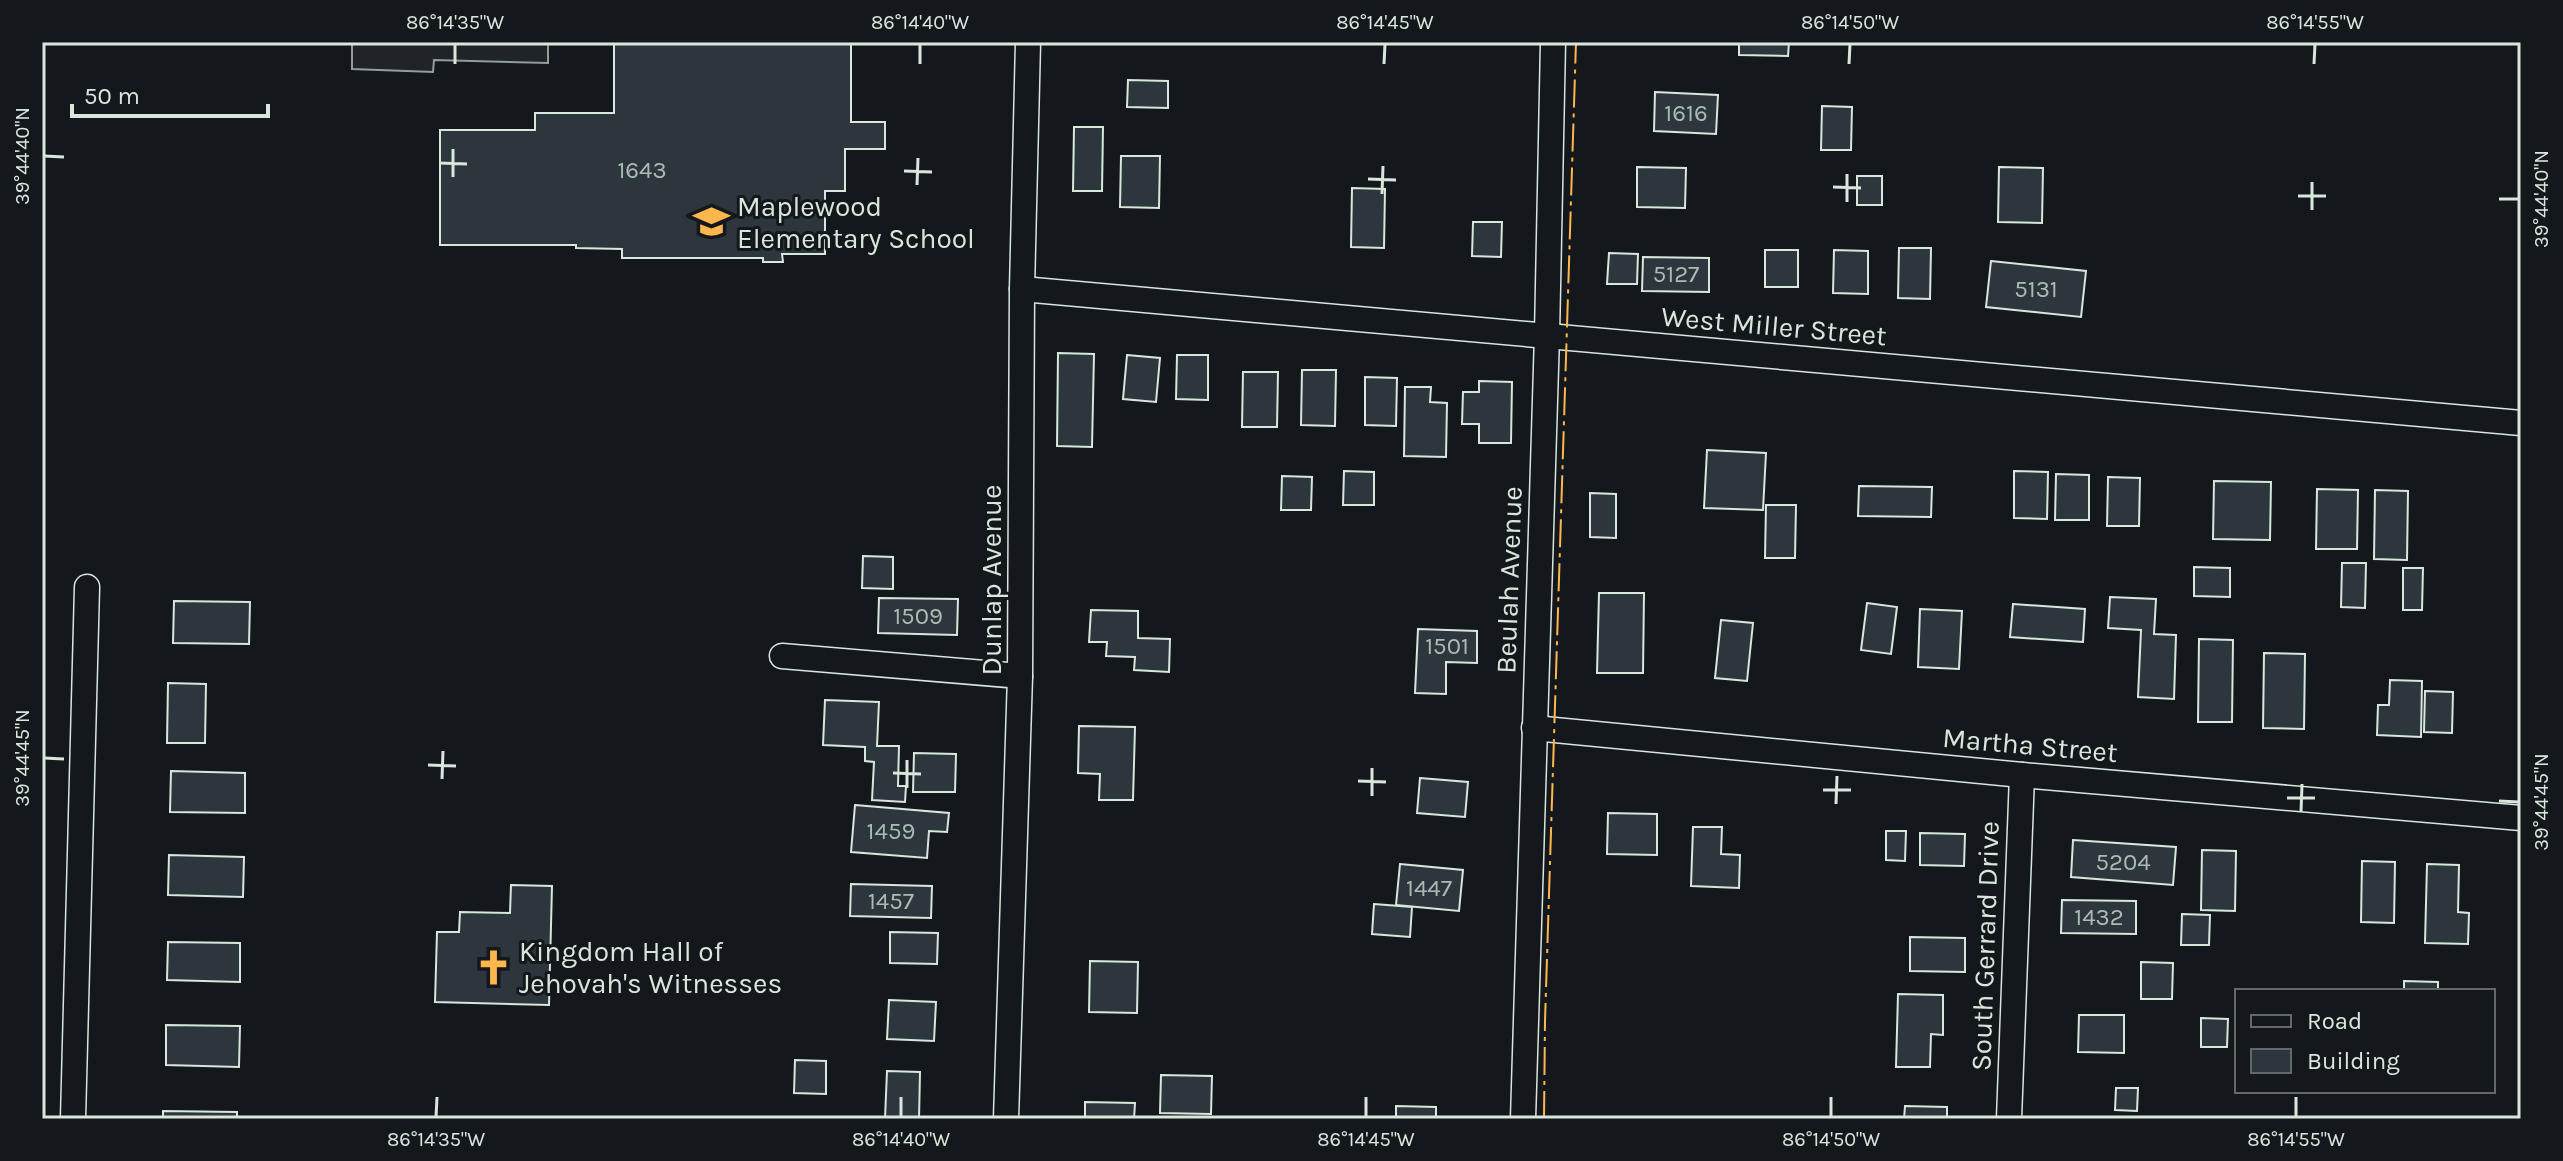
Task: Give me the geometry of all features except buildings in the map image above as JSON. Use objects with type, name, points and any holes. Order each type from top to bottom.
[{"type":"street","name":"Dunlap Avenue","points":[[1006,1119],[1020,676],[1022,289],[1028,42]]},
{"type":"street","name":"Beulah Avenue","points":[[1523,1119],[1553,42]]},
{"type":"street","name":"West Miller Street","points":[[1022,289],[2521,423]]},
{"type":"street","points":[[73,1119],[87,587]]},
{"type":"street","points":[[782,656],[1020,676]]},
{"type":"street","name":"Martha Street","points":[[1534,728],[2022,775],[2521,818]]},
{"type":"street","name":"South Gerrard Drive","points":[[2009,1119],[2022,775]]},
{"type":"shaded area","points":[[352,42],[548,42],[548,63],[434,60],[433,72],[352,69]]},
{"type":"power","points":[[1544,1119],[1576,42]]},
{"type":"place","name":"Maplewood Elementary School","points":[[711,222]]},
{"type":"place","name":"Kingdom Hall of Jehovah's Witnesses","points":[[493,967]]}]
